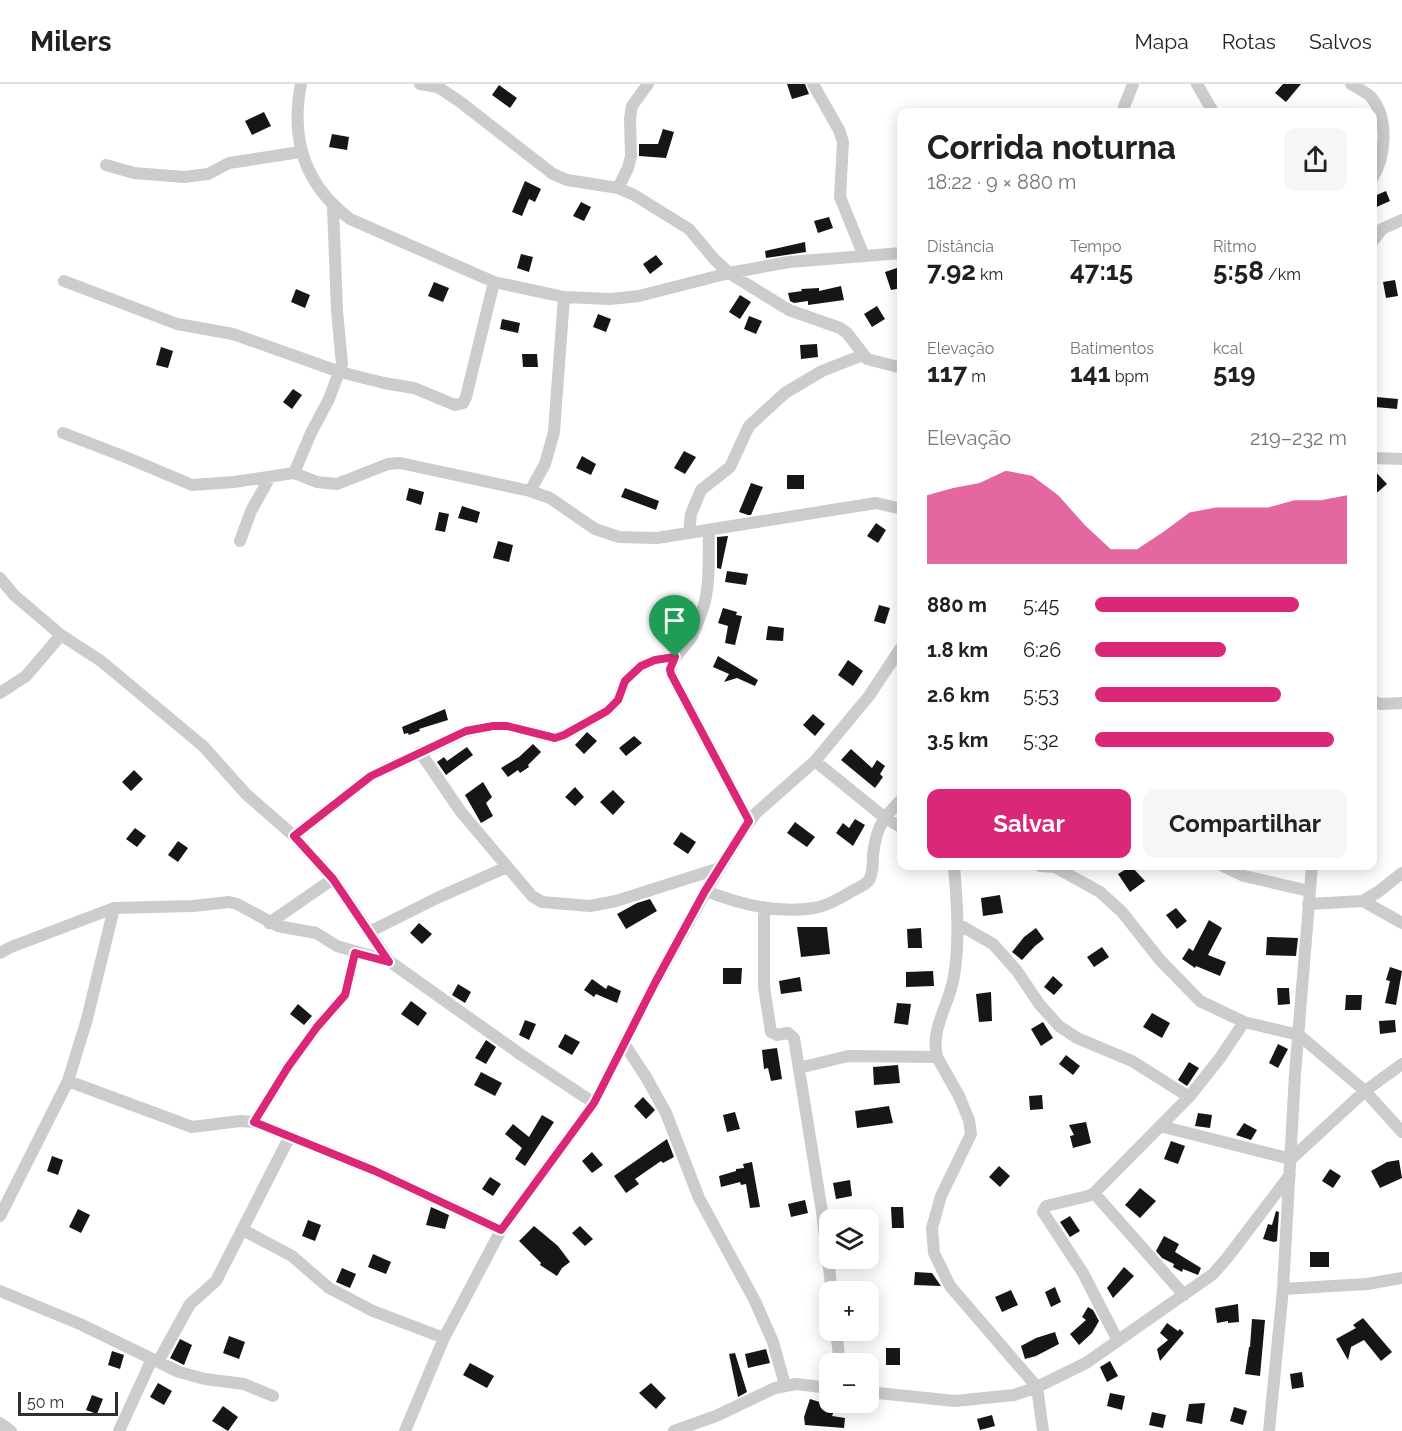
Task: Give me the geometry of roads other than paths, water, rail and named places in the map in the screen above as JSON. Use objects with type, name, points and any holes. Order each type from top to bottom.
[{"type":"street","points":[[301,84],[296,121],[300,152],[313,178],[333,206],[351,219],[495,282],[564,297],[610,299],[639,296],[729,273],[789,262],[897,253]]},
{"type":"street","points":[[420,84],[437,86],[553,174],[567,180],[618,188],[634,195],[689,229],[729,273],[789,310],[840,327],[863,355],[872,362],[897,367]]},
{"type":"street","points":[[618,188],[631,156],[632,106],[648,84]]},
{"type":"street","points":[[813,84],[839,130],[843,142],[840,197],[864,256]]},
{"type":"street","points":[[1124,108],[1133,84]]},
{"type":"street","points":[[1197,84],[1211,108]]},
{"type":"street","points":[[1351,84],[1370,96],[1379,111],[1384,131],[1381,155],[1377,166]]},
{"type":"street","points":[[106,165],[134,173],[184,177],[208,174],[229,163],[300,152]]},
{"type":"street","points":[[294,473],[340,372],[342,358],[337,311],[333,206]]},
{"type":"street","points":[[1377,236],[1382,229],[1402,220]]},
{"type":"street","points":[[64,281],[177,324],[233,334],[340,372],[414,388],[454,405],[463,403],[466,397],[495,282]]},
{"type":"street","points":[[530,491],[545,464],[554,432],[564,297]]},
{"type":"street","points":[[689,533],[691,514],[701,490],[730,467],[749,426],[785,393],[822,370],[863,355]]},
{"type":"street","points":[[63,433],[192,486],[294,473],[317,482],[337,484],[388,464],[400,463],[530,491],[550,498],[595,529],[619,537],[657,538],[876,503],[897,507]]},
{"type":"street","points":[[1377,458],[1402,459]]},
{"type":"street","points":[[240,541],[251,512],[270,477]]},
{"type":"street","points":[[709,531],[708,578],[703,609],[691,638],[675,657],[670,669],[749,821]]},
{"type":"street","points":[[0,578],[14,595],[61,635],[101,661],[203,746],[246,794],[294,836],[333,879],[389,962]]},
{"type":"street","points":[[0,693],[26,676],[61,635]]},
{"type":"street","points":[[405,1431],[444,1338],[501,1230],[594,1103],[705,891],[749,821],[815,761],[869,696],[897,654]]},
{"type":"street","points":[[294,836],[371,776],[466,731],[507,726],[555,738],[564,735],[607,711],[618,700],[625,681],[641,666],[655,660],[675,657]]},
{"type":"street","points":[[1377,703],[1402,703]]},
{"type":"street","points":[[420,752],[461,812],[507,867],[542,903],[590,906],[616,901],[720,867]]},
{"type":"street","points":[[815,761],[897,825]]},
{"type":"street","points":[[705,891],[734,902],[764,907],[814,908],[825,905],[867,882],[872,872],[875,838],[884,817],[897,804]]},
{"type":"street","points":[[369,932],[437,897],[507,867]]},
{"type":"street","points":[[954,870],[958,924],[953,986],[935,1038],[937,1057],[966,1112],[971,1134],[941,1196],[932,1228],[934,1253],[950,1286],[1036,1387],[1043,1431]]},
{"type":"street","points":[[1060,870],[1100,892],[1122,912],[1160,960],[1200,1001],[1244,1022],[1299,1035],[1365,1091],[1402,1132]]},
{"type":"street","points":[[1231,870],[1309,898],[1363,901],[1402,923]]},
{"type":"street","points":[[1269,1431],[1282,1289],[1312,870]]},
{"type":"street","points":[[1363,901],[1388,886],[1402,873]]},
{"type":"street","points":[[269,923],[333,879]]},
{"type":"street","points":[[0,954],[10,947],[114,908],[193,906],[229,902],[237,904],[269,923],[316,933],[337,946],[389,962],[594,1103]]},
{"type":"street","points":[[764,907],[764,987],[771,1032],[777,1035],[791,1034],[794,1038],[831,1281]]},
{"type":"street","points":[[0,1216],[68,1081],[87,1019],[114,908]]},
{"type":"street","points":[[958,924],[993,944],[1059,1026],[1077,1038],[1132,1061],[1189,1097]]},
{"type":"street","points":[[254,1122],[288,1067],[317,1027],[345,995],[355,953]]},
{"type":"street","points":[[1118,1341],[1083,1273],[1043,1212],[1046,1206],[1094,1193],[1189,1097],[1220,1058],[1244,1022]]},
{"type":"street","points":[[625,1045],[666,1113],[699,1198],[754,1301],[773,1342],[785,1385]]},
{"type":"street","points":[[799,1068],[848,1056],[937,1057]]},
{"type":"street","points":[[1291,1159],[1365,1091],[1402,1064]]},
{"type":"street","points":[[68,1081],[192,1127],[240,1121],[254,1122],[375,1171],[501,1230]]},
{"type":"street","points":[[1160,1126],[1291,1159]]},
{"type":"street","points":[[119,1431],[155,1360],[190,1304],[216,1281],[290,1138]]},
{"type":"street","points":[[879,1393],[955,1401],[1014,1395],[1086,1363],[1213,1274],[1290,1174]]},
{"type":"street","points":[[1094,1193],[1184,1295]]},
{"type":"street","points":[[243,1230],[292,1256],[329,1288],[373,1311],[444,1338]]},
{"type":"street","points":[[1282,1289],[1367,1284],[1402,1278]]},
{"type":"street","points":[[0,1291],[80,1324],[179,1372],[244,1384],[273,1396]]},
{"type":"street","points":[[674,1431],[716,1416],[775,1388],[785,1385],[819,1387]]},
{"type":"street","points":[[0,1424],[11,1431]]}]
